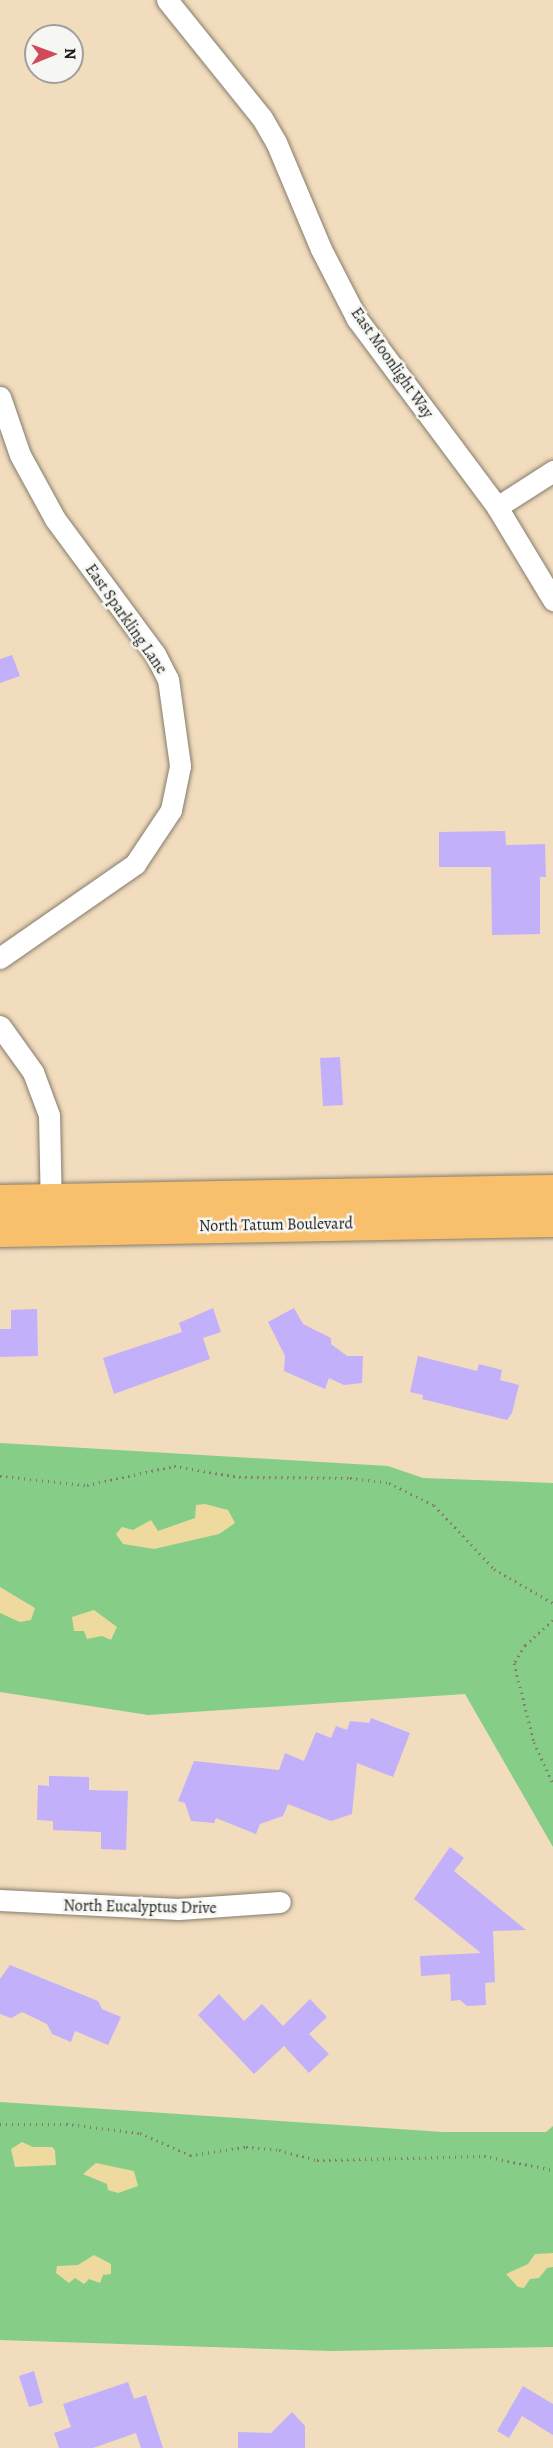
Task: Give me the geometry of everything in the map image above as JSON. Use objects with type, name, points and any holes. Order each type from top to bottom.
[{"type":"main road","name":"North Tatum Boulevard","points":[[0,1230],[51,1215],[553,1191]]},
{"type":"main road","name":"North Tatum Boulevard","points":[[0,1201],[51,1215],[553,1220]]},
{"type":"street","name":"East Moonlight Way","points":[[167,0],[262,118],[276,142],[321,249],[357,319],[497,507],[553,600]]},
{"type":"street","name":"East Sparkling Lane","points":[[0,397],[20,455],[55,519],[155,654],[168,679],[180,766],[171,810],[135,864],[0,958]]},
{"type":"street","points":[[497,507],[553,471]]},
{"type":"street","points":[[0,1026],[33,1072],[49,1114],[51,1215]]},
{"type":"street","name":"North Eucalyptus Drive","points":[[0,1900],[179,1909],[280,1902]]},
{"type":"path","points":[[0,1476],[87,1485],[174,1466],[239,1477],[350,1478],[389,1483],[434,1505],[494,1569],[553,1603]]},
{"type":"path","points":[[553,1620],[525,1645],[514,1663],[534,1742],[553,1784]]},
{"type":"path","points":[[0,2124],[66,2124],[140,2133],[190,2155],[246,2147],[279,2150],[317,2160],[484,2156],[553,2170]]},
{"type":"green space","points":[[0,1443],[388,1466],[423,1478],[553,1483],[553,1847],[465,1694],[148,1715],[0,1692]]},
{"type":"green space","points":[[0,2102],[443,2132],[546,2132],[553,2126],[553,2347],[331,2351],[0,2340]]},
{"type":"sand","points":[[205,1504],[228,1510],[235,1523],[219,1534],[154,1549],[123,1544],[116,1534],[122,1527],[133,1530],[151,1520],[158,1531],[195,1518],[196,1505]]},
{"type":"sand","points":[[0,1587],[35,1608],[31,1620],[20,1622],[0,1613]]},
{"type":"sand","points":[[94,1610],[117,1627],[111,1640],[102,1636],[87,1639],[84,1631],[74,1631],[72,1617]]},
{"type":"sand","points":[[22,2142],[33,2147],[52,2147],[55,2150],[56,2165],[15,2167],[11,2149]]},
{"type":"sand","points":[[96,2163],[134,2171],[138,2186],[118,2193],[108,2190],[107,2184],[83,2174]]},
{"type":"sand","points":[[553,2253],[553,2267],[547,2268],[539,2278],[530,2279],[524,2288],[518,2287],[506,2274],[528,2264],[535,2254]]},
{"type":"sand","points":[[94,2255],[111,2264],[111,2274],[103,2275],[100,2283],[89,2279],[84,2284],[75,2278],[69,2283],[56,2273],[57,2266],[78,2265]]},
{"type":"building","points":[[12,655],[20,676],[0,683],[0,659]]},
{"type":"building","points":[[505,831],[506,845],[545,844],[546,877],[540,877],[540,934],[492,935],[491,867],[439,867],[439,832]]},
{"type":"building","points":[[340,1057],[343,1105],[323,1106],[320,1058]]},
{"type":"building","points":[[213,1308],[221,1332],[203,1338],[210,1359],[114,1394],[103,1358],[182,1332],[179,1323]]},
{"type":"building","points":[[294,1308],[303,1324],[331,1338],[331,1344],[347,1356],[363,1356],[362,1383],[344,1385],[329,1378],[325,1389],[284,1371],[285,1356],[268,1322]]},
{"type":"building","points":[[37,1309],[38,1356],[0,1357],[0,1329],[11,1329],[11,1310]]},
{"type":"building","points":[[418,1356],[477,1371],[479,1364],[502,1370],[500,1380],[519,1385],[512,1413],[507,1420],[422,1399],[423,1395],[410,1392]]},
{"type":"building","points":[[371,1718],[410,1733],[393,1777],[357,1763],[352,1814],[331,1821],[288,1804],[283,1816],[260,1824],[256,1834],[216,1818],[214,1823],[191,1821],[185,1803],[178,1801],[194,1761],[279,1770],[285,1753],[304,1761],[316,1732],[331,1738],[336,1726],[347,1730],[350,1721],[369,1723]]},
{"type":"building","points":[[49,1776],[89,1777],[89,1790],[128,1791],[126,1850],[101,1849],[101,1832],[53,1830],[53,1821],[37,1820],[38,1785],[49,1786]]},
{"type":"building","points":[[450,1847],[464,1858],[454,1871],[526,1930],[493,1931],[495,1982],[485,1983],[486,2005],[467,2006],[460,2000],[451,2001],[450,1974],[421,1976],[420,1956],[481,1953],[414,1899]]},
{"type":"building","points":[[10,1965],[98,2001],[102,2009],[121,2017],[108,2045],[75,2031],[71,2042],[52,2034],[47,2024],[22,2012],[11,2018],[0,2014],[0,1979]]},
{"type":"building","points":[[219,1994],[244,2021],[262,2004],[283,2026],[310,1999],[327,2017],[309,2034],[329,2054],[309,2073],[284,2046],[254,2074],[198,2015]]},
{"type":"building","points":[[34,2371],[43,2403],[29,2407],[19,2376]]},
{"type":"building","points":[[128,2382],[134,2399],[146,2395],[163,2448],[141,2448],[136,2433],[93,2448],[59,2448],[54,2433],[71,2427],[63,2404]]},
{"type":"building","points":[[523,2386],[553,2404],[553,2435],[522,2416],[509,2438],[497,2431]]},
{"type":"building","points":[[292,2412],[305,2426],[305,2448],[238,2448],[238,2432],[271,2433]]}]
